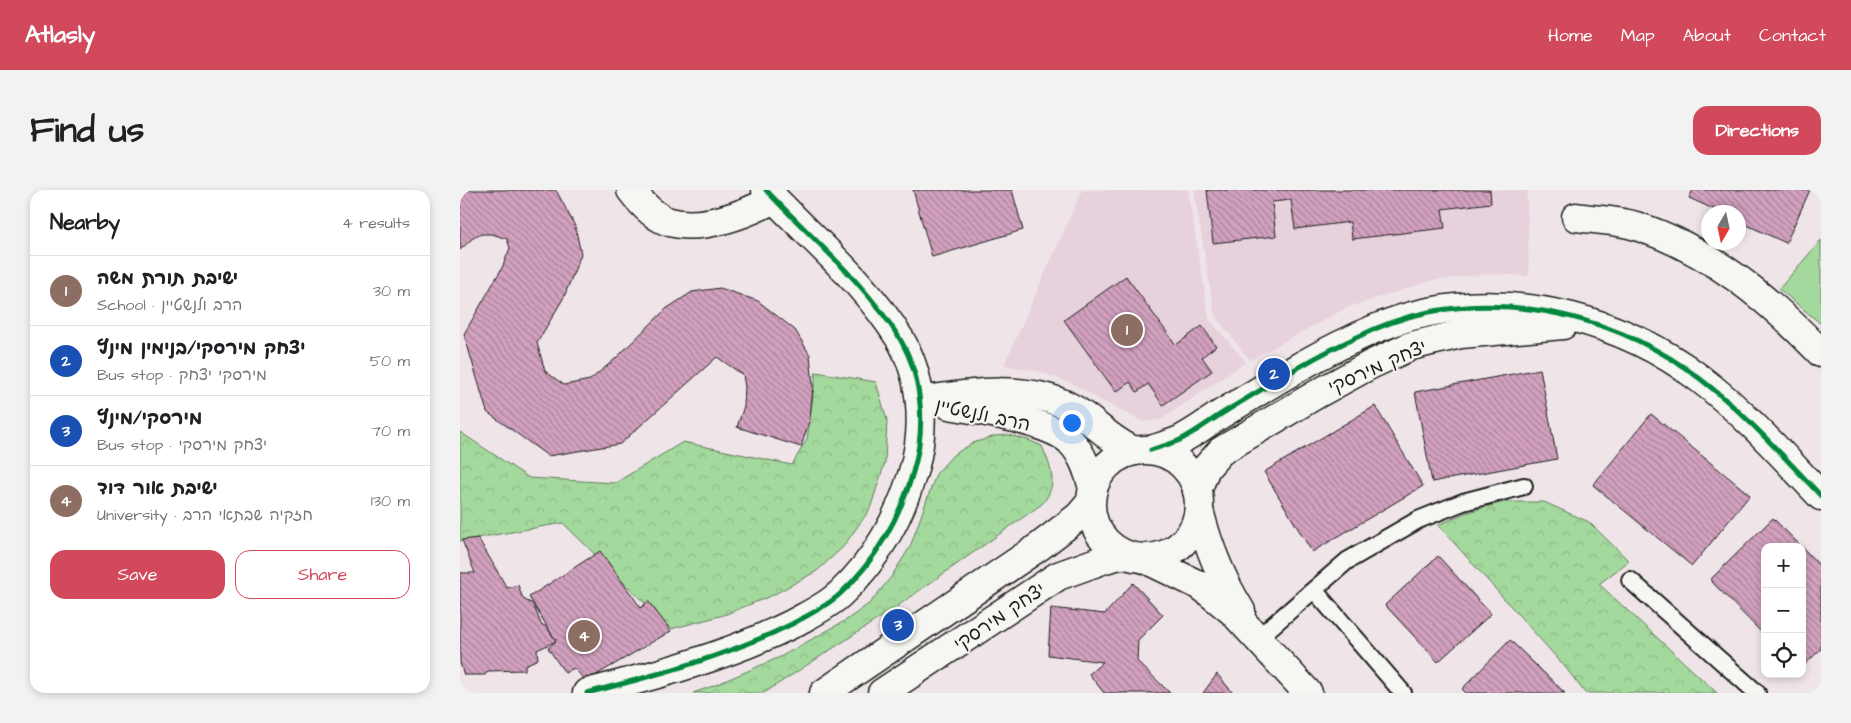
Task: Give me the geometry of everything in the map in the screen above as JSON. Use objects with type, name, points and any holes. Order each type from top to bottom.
[{"type":"street","points":[[587,693],[705,659],[769,635],[816,611],[840,594],[863,569],[884,539],[899,512],[919,450],[920,401],[910,360],[904,347],[874,302],[830,254],[770,194],[757,208],[728,218],[681,224],[668,222],[655,214],[631,190]]},
{"type":"street","points":[[1576,217],[1635,226],[1676,241],[1708,258],[1757,294],[1792,323],[1821,353]]},
{"type":"street","points":[[1308,693],[1233,612],[1201,586],[1110,546],[1099,534],[1092,519],[1092,496],[1099,475],[1121,455],[1143,451],[1181,439],[1301,366],[1383,325],[1429,312],[1476,307],[1512,306],[1555,313],[1595,323],[1651,347],[1698,378],[1769,440],[1821,496]]},
{"type":"street","name":"יצחק מירסקי","points":[[1198,500],[1206,468],[1221,451],[1317,394],[1370,365],[1411,346],[1461,334],[1595,323]]},
{"type":"street","name":"הרב ולנשטיין","points":[[920,401],[973,394],[999,393],[1042,397],[1062,403],[1078,411],[1110,438],[1143,451]]},
{"type":"street","name":"הרב ולנשטיין","points":[[920,401],[965,408],[1051,429],[1071,442],[1080,453],[1086,464],[1092,496]]},
{"type":"street","points":[[1143,451],[1167,455],[1180,463],[1191,476],[1213,558],[1226,588],[1258,638]]},
{"type":"street","name":"יצחק מירסקי","points":[[824,693],[1066,527],[1079,516],[1092,496]]},
{"type":"street","points":[[1134,556],[1159,556],[1174,550],[1186,539],[1195,525],[1198,500]]},
{"type":"street","name":"יצחק מירסקי","points":[[882,693],[1058,576],[1105,558],[1134,556]]},
{"type":"lane","points":[[1258,638],[1347,561],[1418,520],[1463,502],[1524,486]]},
{"type":"lane","points":[[1630,580],[1757,693]]},
{"type":"lane","points":[[1314,590],[1403,693]]},
{"type":"shaded area","points":[[1082,190],[1188,190],[1209,319],[1246,362],[1162,419],[1144,422],[1073,384],[1038,371],[1004,365]]},
{"type":"shaded area","points":[[1194,190],[1527,190],[1529,276],[1486,274],[1430,281],[1346,308],[1250,360],[1215,316]]},
{"type":"green space","points":[[1821,240],[1821,324],[1779,289]]},
{"type":"green space","points":[[816,372],[876,382],[887,420],[885,462],[870,509],[843,547],[817,571],[773,595],[724,615],[671,629],[563,523],[460,541],[460,432],[529,478],[615,483],[683,442],[792,465],[807,439]]},
{"type":"green space","points":[[1008,435],[1042,446],[1052,476],[1052,483],[1047,497],[1042,504],[892,610],[764,693],[693,693],[780,657],[848,619],[870,603],[891,577],[910,547],[936,474],[953,455],[973,443],[995,436]]},
{"type":"green space","points":[[1504,502],[1544,502],[1589,522],[1629,561],[1599,584],[1717,693],[1585,693],[1566,668],[1438,525],[1465,513]]},
{"type":"building","points":[[460,190],[555,190],[575,226],[581,254],[564,297],[537,343],[545,371],[564,385],[590,380],[614,360],[666,309],[692,292],[720,288],[758,301],[795,330],[810,355],[813,386],[810,419],[801,447],[737,427],[744,406],[745,387],[743,375],[717,357],[620,444],[548,456],[487,412],[464,334],[502,268],[510,248],[507,239],[492,234],[482,234],[473,238],[460,250]]},
{"type":"building","points":[[913,190],[1012,190],[1023,230],[932,257]]},
{"type":"building","points":[[1207,190],[1490,190],[1491,203],[1442,209],[1445,228],[1352,239],[1350,222],[1295,229],[1291,200],[1272,202],[1276,236],[1213,243]]},
{"type":"building","points":[[1693,190],[1810,190],[1786,243],[1746,225],[1746,205],[1704,205],[1689,198]]},
{"type":"building","points":[[1126,276],[1176,345],[1202,326],[1216,346],[1202,357],[1212,371],[1163,405],[1148,384],[1137,392],[1130,382],[1116,392],[1064,320]]},
{"type":"building","points":[[1540,369],[1557,459],[1432,482],[1415,392]]},
{"type":"building","points":[[1375,406],[1423,486],[1312,552],[1264,472]]},
{"type":"building","points":[[1651,414],[1750,495],[1692,566],[1593,485]]},
{"type":"building","points":[[1773,518],[1798,543],[1761,543],[1761,632],[1710,580]]},
{"type":"building","points":[[478,538],[507,588],[518,585],[523,599],[533,604],[541,624],[547,627],[556,641],[537,650],[538,659],[525,665],[525,670],[488,671],[485,675],[464,675],[460,663],[460,571],[461,573],[475,573],[462,540]]},
{"type":"building","points":[[600,551],[641,608],[648,601],[671,631],[586,681],[574,668],[565,673],[548,648],[556,641],[529,597]]},
{"type":"building","points":[[1806,551],[1821,567],[1821,649],[1806,663]]},
{"type":"building","points":[[1438,556],[1491,614],[1438,662],[1385,605]]},
{"type":"building","points":[[1133,583],[1163,615],[1138,640],[1137,661],[1170,693],[1104,693],[1089,674],[1103,662],[1048,655],[1051,608],[1105,614]]},
{"type":"building","points":[[1510,640],[1565,693],[1466,693],[1462,689]]},
{"type":"building","points":[[1217,674],[1233,693],[1203,693]]},
{"type":"cycle path","points":[[587,693],[665,672],[742,646],[792,624],[823,607],[835,599],[853,581],[875,553],[885,538],[908,489],[917,456],[921,421],[918,387],[908,354],[900,339],[871,298],[766,190]]},
{"type":"cycle path","points":[[1151,450],[1186,437],[1305,364],[1381,327],[1429,312],[1465,307],[1500,307],[1536,310],[1571,317],[1605,327],[1638,341],[1670,358],[1699,378],[1732,405],[1821,496]]},
{"type":"place","name":"ישיבת תורת משה","points":[[1127,330]]},
{"type":"place","name":"יצחק מירסקי/בנימין מינץ","points":[[1274,374]]},
{"type":"place","name":"מירסקי/מינץ","points":[[898,625]]},
{"type":"place","name":"ישיבת אור דוד","points":[[584,636]]}]
